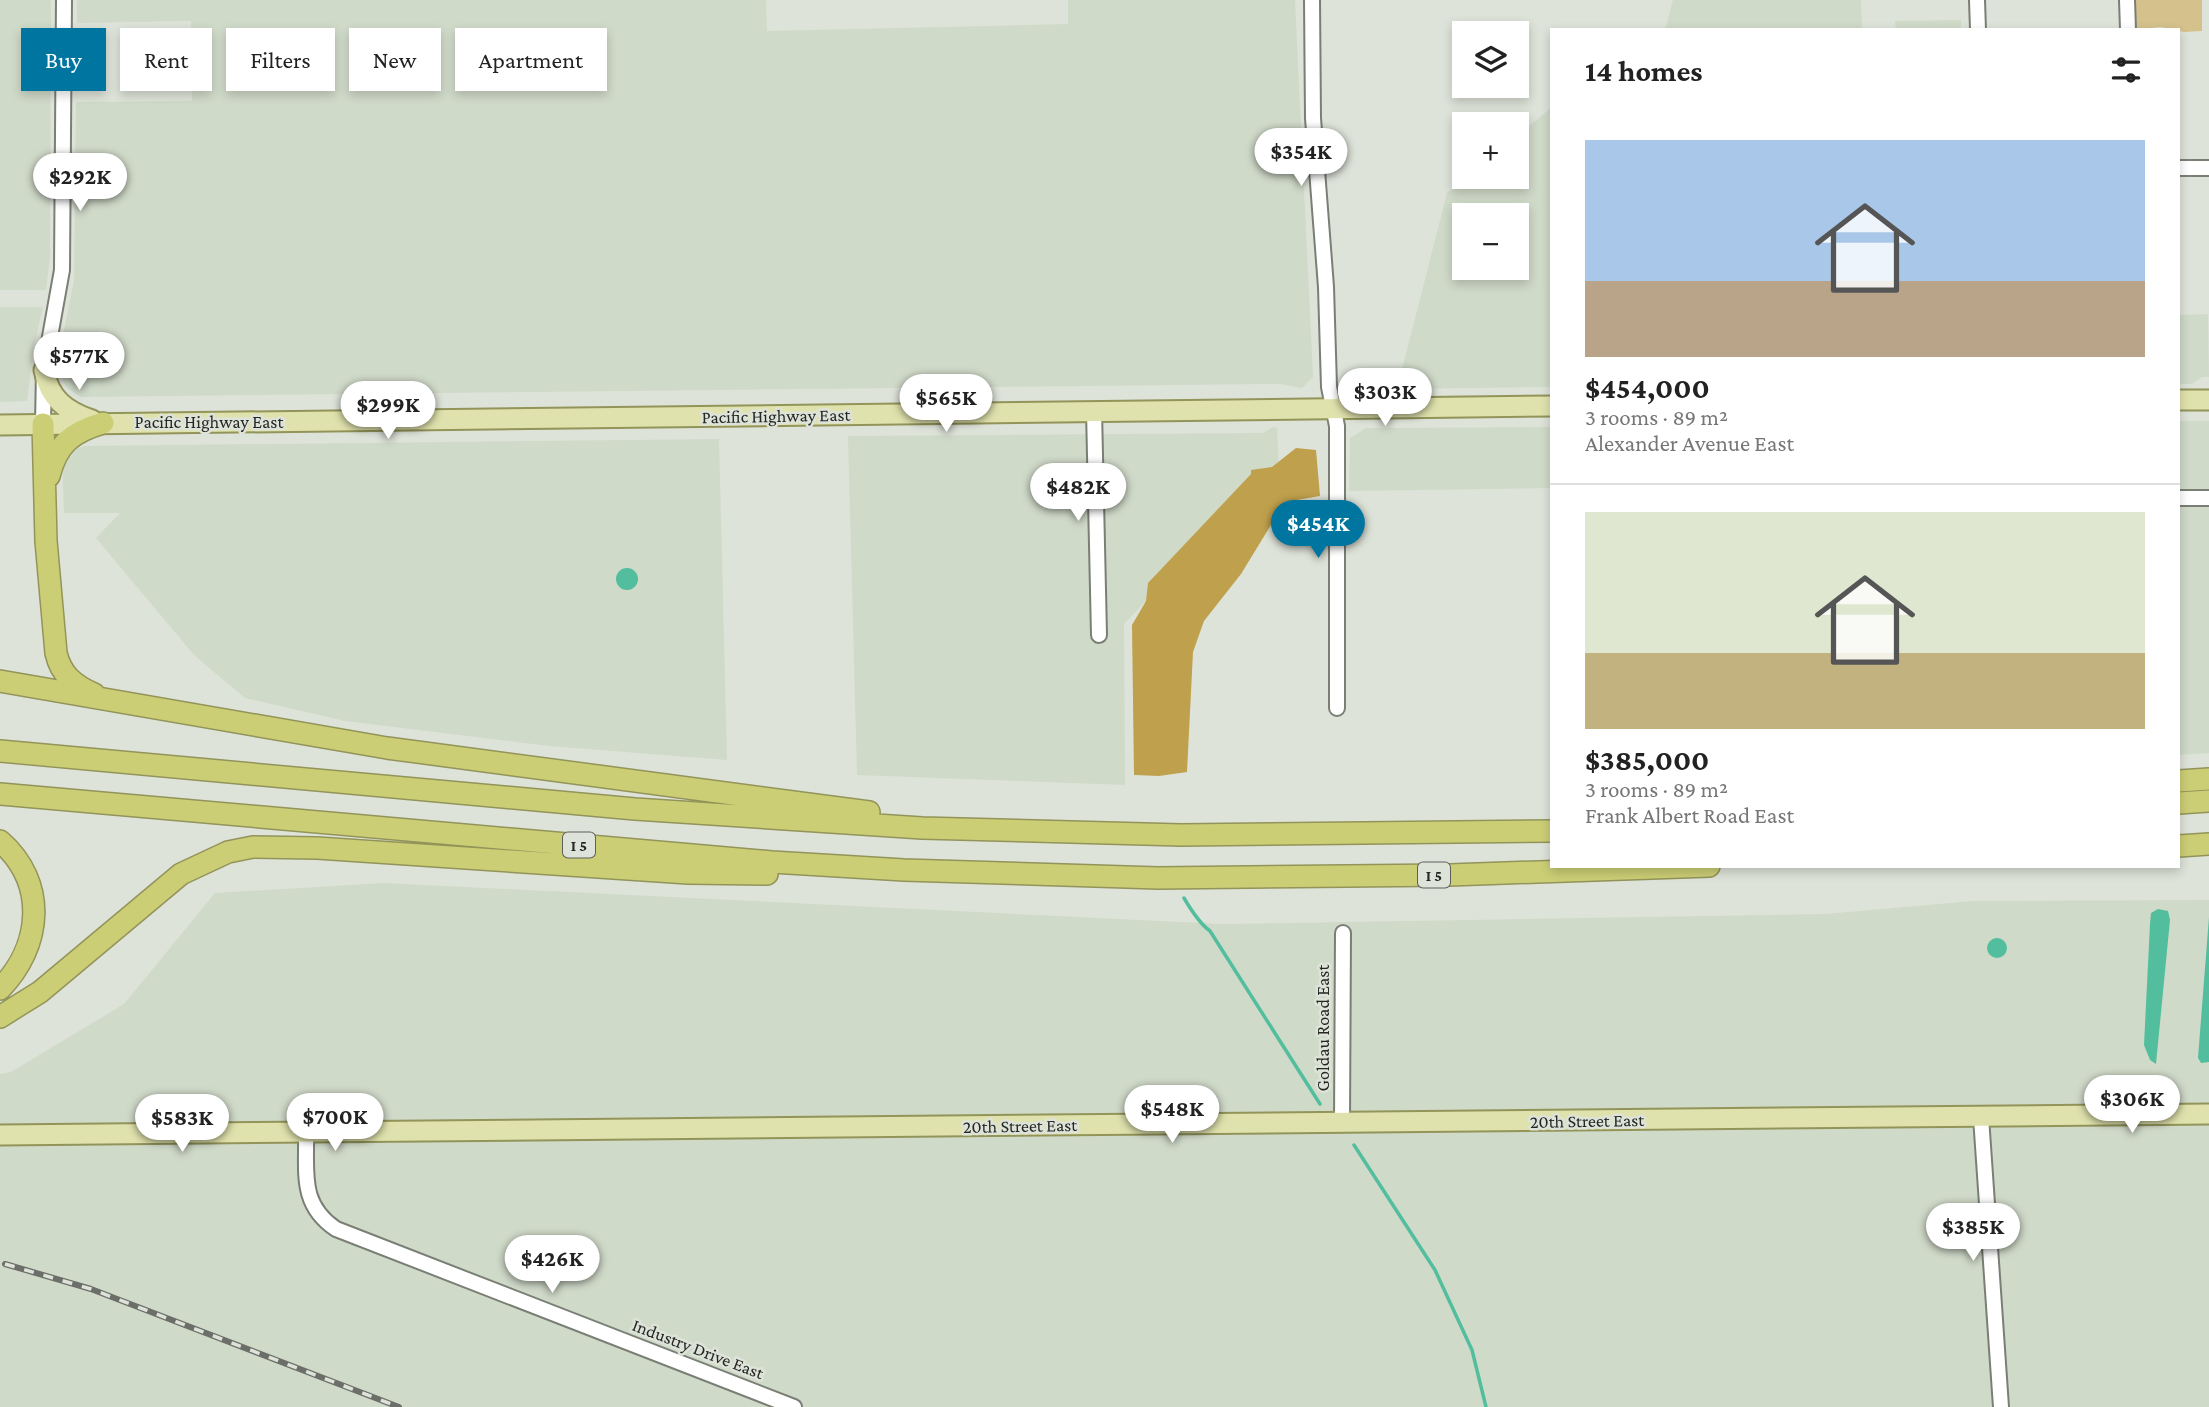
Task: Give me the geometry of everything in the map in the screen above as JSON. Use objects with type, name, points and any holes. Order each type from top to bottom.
[{"type":"highway","points":[[44,499],[60,446],[84,429],[103,423]]},
{"type":"highway","points":[[43,424],[44,499],[52,629],[58,664],[72,682],[112,701]]},
{"type":"highway","points":[[0,681],[387,748],[793,803],[1062,833]]},
{"type":"highway","points":[[0,751],[635,809],[842,824],[1181,835],[1550,831]]},
{"type":"highway","points":[[2180,781],[2209,779]]},
{"type":"highway","name":"I 5","points":[[0,794],[870,868],[1171,877],[1450,875],[1651,868]]},
{"type":"highway","points":[[2180,803],[2209,801]]},
{"type":"highway","points":[[0,841],[16,859],[30,886],[33,926],[26,956],[0,989]]},
{"type":"highway","points":[[2180,846],[2209,844]]},
{"type":"highway","points":[[0,1017],[40,992],[181,874],[228,852],[253,847],[317,848],[688,873],[808,875],[870,868]]},
{"type":"main road","points":[[44,370],[46,386],[60,404],[103,423]]},
{"type":"main road","points":[[2180,400],[2209,400]]},
{"type":"main road","name":"Pacific Highway East","points":[[0,425],[1550,406]]},
{"type":"main road","name":"20th Street East","points":[[0,1135],[2209,1114]]},
{"type":"street","points":[[43,424],[44,370],[62,270],[64,0]]},
{"type":"street","points":[[1312,0],[1313,118],[1326,287],[1329,387],[1337,426],[1338,708]]},
{"type":"street","points":[[1977,0],[1978,28]]},
{"type":"street","points":[[2127,0],[2128,28]]},
{"type":"street","points":[[2180,168],[2209,168]]},
{"type":"street","points":[[1094,410],[1100,635]]},
{"type":"street","points":[[2180,498],[2209,498]]},
{"type":"street","name":"Goldau Road East","points":[[1342,1123],[1343,933]]},
{"type":"street","points":[[1981,1116],[2001,1407]]},
{"type":"street","name":"Industry Drive East","points":[[306,1133],[309,1200],[324,1219],[336,1228],[794,1407]]},
{"type":"shaded area","points":[[0,0],[51,0],[51,28],[21,28],[21,91],[51,91],[50,257],[46,290],[0,290]]},
{"type":"shaded area","points":[[77,0],[766,0],[767,31],[1068,24],[1068,0],[1295,0],[1313,377],[1302,388],[1280,384],[81,397],[66,387],[59,371],[61,345],[74,280],[76,102],[192,101],[192,91],[212,91],[212,28],[191,28],[191,21],[77,23]]},
{"type":"shaded area","points":[[1673,0],[1861,0],[1862,28],[1666,28]]},
{"type":"shaded area","points":[[2133,0],[2202,0],[2202,31],[2184,32],[2180,31],[2180,28],[2161,27],[2132,28]]},
{"type":"shaded area","points":[[1961,20],[1961,28],[1896,28],[1895,21]]},
{"type":"shaded area","points":[[1550,109],[1550,387],[1397,389],[1447,193],[1452,189],[1529,189],[1529,126]]},
{"type":"shaded area","points":[[0,307],[43,307],[34,346],[27,401],[0,402]]},
{"type":"shaded area","points":[[2208,314],[2209,377],[2202,377],[2192,384],[2180,384],[2180,315]]},
{"type":"shaded area","points":[[2180,421],[2209,421],[2209,753],[2180,755]]},
{"type":"shaded area","points":[[1273,427],[1277,428],[1279,470],[1251,474],[1148,583],[1146,601],[1124,624],[1125,785],[857,775],[848,436],[1263,433]]},
{"type":"shaded area","points":[[1550,427],[1550,488],[1349,491],[1350,438],[1366,428]]},
{"type":"shaded area","points":[[719,439],[727,760],[549,746],[345,721],[245,698],[194,655],[96,538],[120,513],[64,513],[62,459],[71,450],[85,446]]},
{"type":"shaded area","points":[[1296,448],[1316,450],[1320,496],[1285,502],[1241,574],[1204,621],[1193,652],[1187,772],[1159,776],[1134,775],[1132,625],[1146,601],[1148,583],[1251,474],[1251,470],[1272,467]]},
{"type":"shaded area","points":[[627,568],[635,571],[638,579],[635,587],[627,590],[619,587],[616,579],[619,571]]},
{"type":"shaded area","points":[[384,883],[1222,924],[1825,914],[1973,901],[2209,900],[2209,1407],[0,1407],[0,1074],[11,1072],[124,1004],[215,893]]},
{"type":"shaded area","points":[[2158,909],[2168,911],[2170,920],[2156,1064],[2150,1060],[2144,1045],[2151,913]]},
{"type":"shaded area","points":[[2209,917],[2209,1062],[2201,1063],[2198,1058]]},
{"type":"shaded area","points":[[1997,938],[2004,941],[2007,948],[2004,955],[1997,958],[1990,955],[1987,948],[1990,941]]},
{"type":"waterway","points":[[1184,898],[1192,912],[1210,931],[1320,1104]]},
{"type":"waterway","points":[[1354,1145],[1435,1270],[1472,1350],[1486,1407]]},
{"type":"railway","points":[[5,1264],[91,1289],[399,1407]]}]
